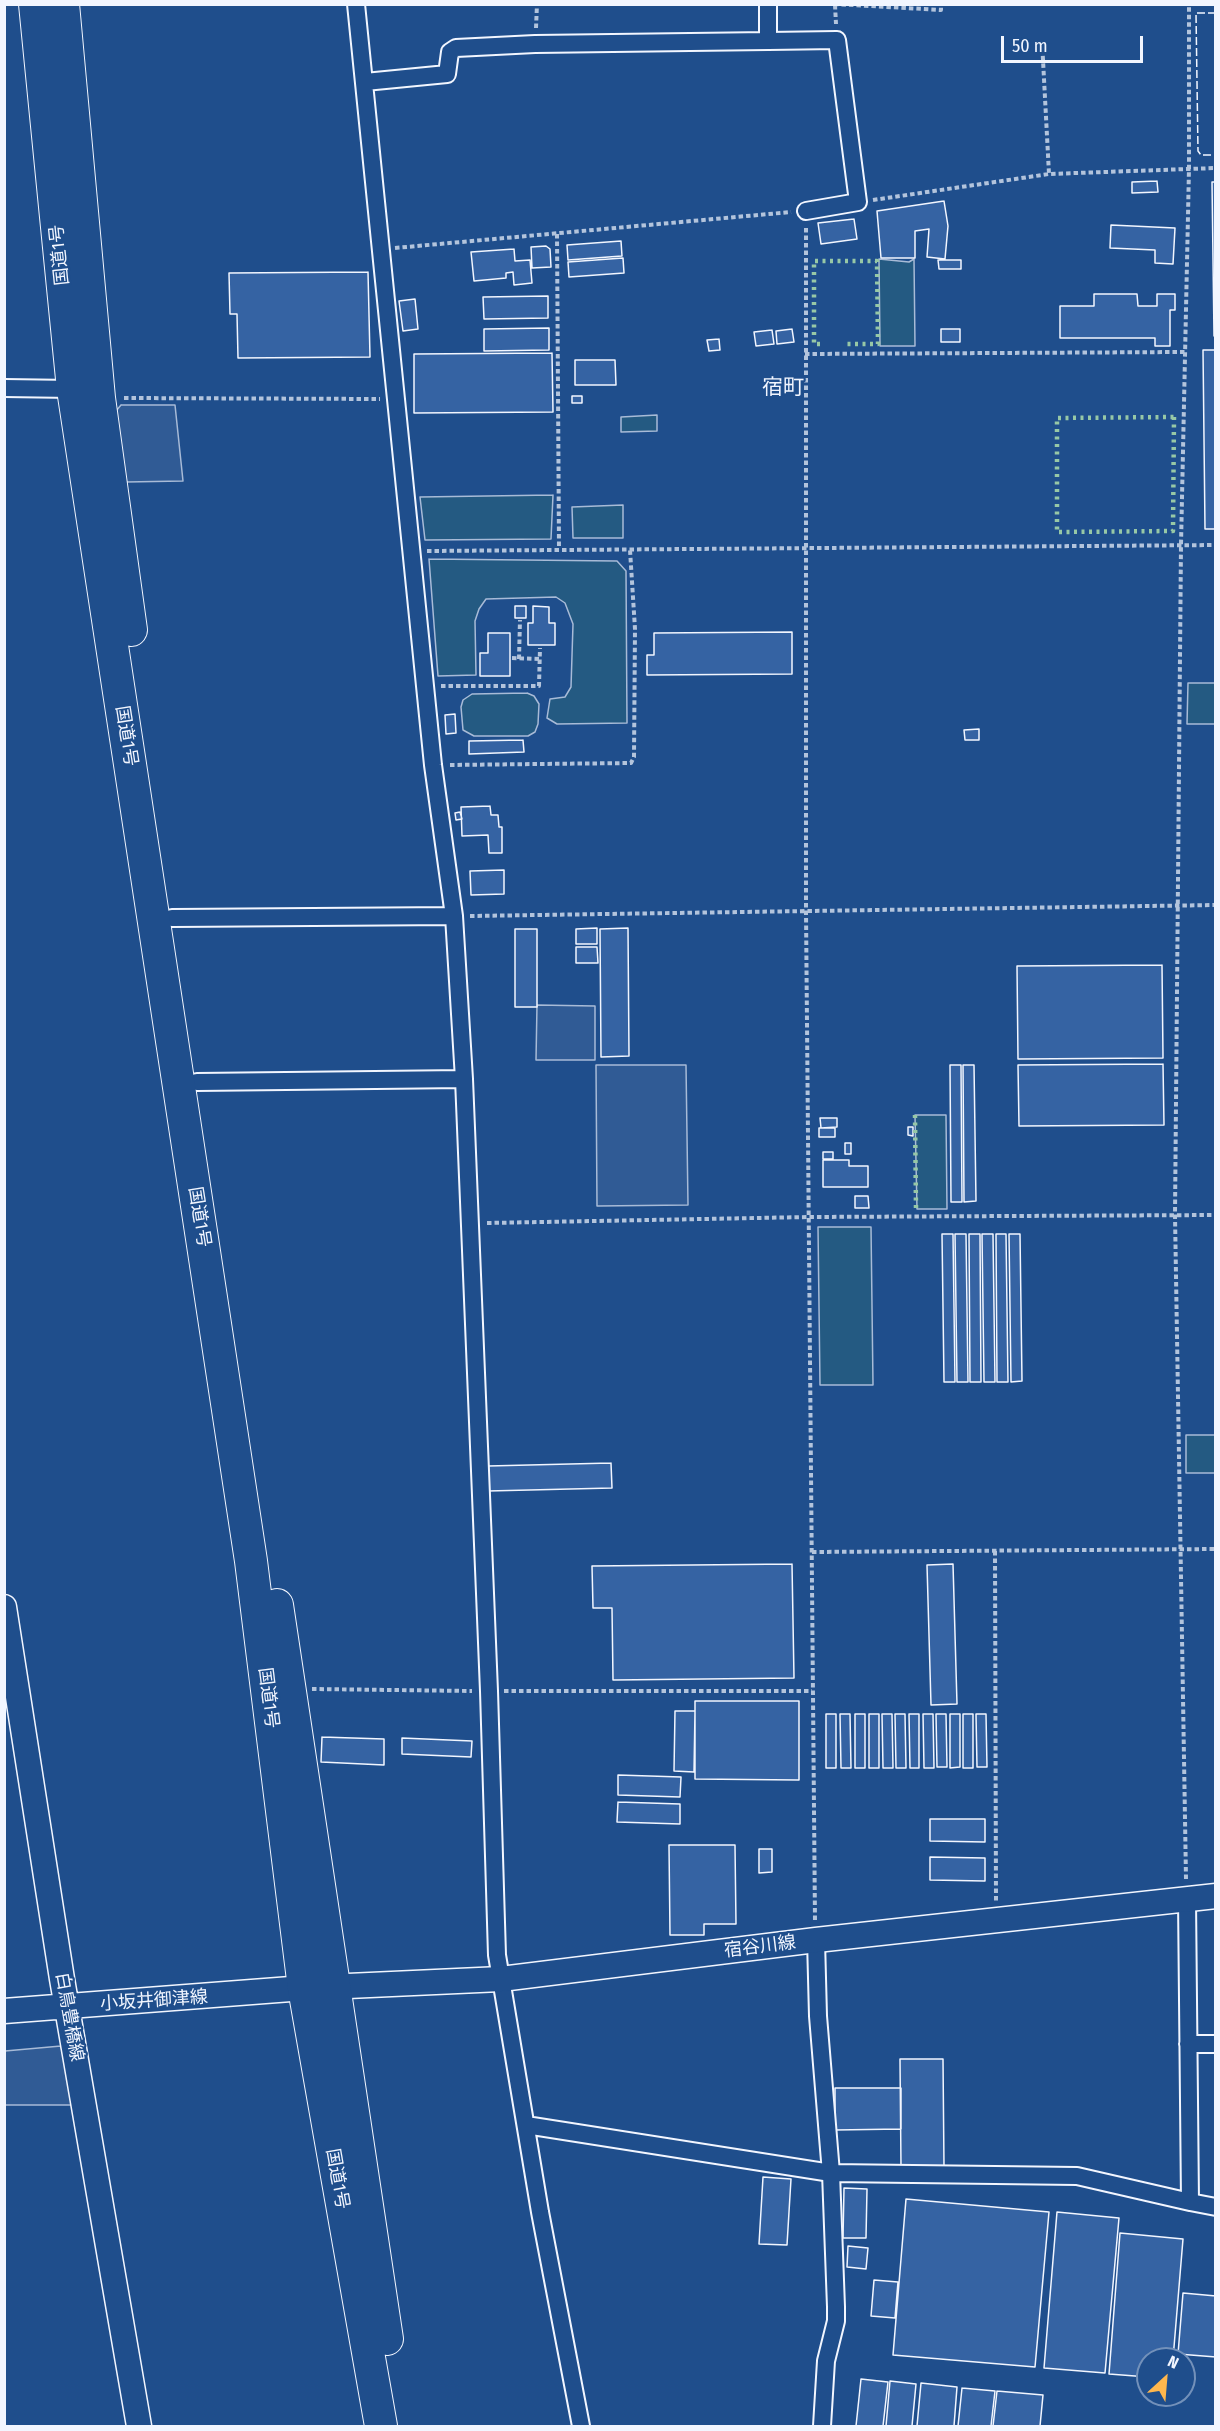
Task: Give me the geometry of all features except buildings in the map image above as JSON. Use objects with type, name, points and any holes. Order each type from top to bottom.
[{"type":"highway","name":"国道1号","points":[[35,4],[86,394],[251,1561],[304,1989],[381,2427]]},
{"type":"highway","name":"国道1号","points":[[63,4],[86,394],[172,918],[336,1988],[399,2427]]},
{"type":"main road","name":"白鳥豊橋線","points":[[4,1607],[62,1979],[69,2006],[139,2427]]},
{"type":"main road","name":"宿谷川線","points":[[304,1989],[501,1979],[816,1940],[1215,1896]]},
{"type":"main road","name":"小坂井御津線","points":[[4,2011],[304,1989]]},
{"type":"street","points":[[356,4],[382,249],[394,399],[433,765],[454,916],[464,1079],[468,1224],[489,1691],[497,1955],[581,2427]]},
{"type":"street","points":[[768,4],[768,41]]},
{"type":"street","points":[[365,82],[447,74],[450,52],[456,48],[536,44],[837,40],[858,202],[806,211]]},
{"type":"street","points":[[4,388],[86,394]]},
{"type":"street","points":[[172,918],[454,916]]},
{"type":"street","points":[[197,1082],[464,1079]]},
{"type":"street","points":[[1187,1899],[1190,2202]]},
{"type":"street","points":[[816,1940],[818,2016],[831,2173],[836,2321],[826,2361],[822,2427]]},
{"type":"street","points":[[1188,2044],[1215,2044]]},
{"type":"street","points":[[526,2125],[831,2173],[1077,2176],[1215,2207]]},
{"type":"path","points":[[536,44],[537,4]]},
{"type":"path","points":[[834,4],[941,10],[941,4]]},
{"type":"path","points":[[1187,1899],[1175,1215],[1181,545],[1189,168],[1189,4]]},
{"type":"path","points":[[1042,41],[1049,174]]},
{"type":"path","points":[[858,202],[1049,174],[1215,168]]},
{"type":"path","points":[[382,249],[806,211],[804,548],[806,911],[816,1940]]},
{"type":"path","points":[[557,234],[559,548]]},
{"type":"path","points":[[805,354],[1186,352]]},
{"type":"path","points":[[86,394],[394,399]]},
{"type":"path","points":[[411,551],[559,548],[630,550],[1215,545]]},
{"type":"path","points":[[433,765],[631,763],[634,757],[635,629],[630,550]]},
{"type":"path","points":[[519,658],[520,620]]},
{"type":"path","points":[[441,686],[539,686],[540,648]]},
{"type":"path","points":[[512,658],[540,659]]},
{"type":"path","points":[[454,916],[1215,905]]},
{"type":"path","points":[[468,1224],[810,1217],[1215,1215]]},
{"type":"path","points":[[812,1552],[1215,1548]]},
{"type":"path","points":[[995,1551],[996,1921]]},
{"type":"path","points":[[290,1689],[812,1691]]},
{"type":"shaded area","points":[[879,259],[909,262],[914,259],[915,346],[880,346]]},
{"type":"shaded area","points":[[121,405],[175,405],[183,481],[126,482],[116,411]]},
{"type":"shaded area","points":[[657,415],[657,431],[621,432],[621,417]]},
{"type":"shaded area","points":[[553,495],[551,539],[425,540],[420,497]]},
{"type":"shaded area","points":[[623,505],[623,538],[573,538],[572,507]]},
{"type":"shaded area","points":[[429,559],[617,561],[626,571],[627,723],[557,724],[547,718],[550,699],[565,697],[571,687],[573,624],[565,603],[556,597],[486,599],[475,621],[476,675],[438,676]]},
{"type":"shaded area","points":[[1188,683],[1215,683],[1215,724],[1187,724]]},
{"type":"shaded area","points":[[527,693],[534,696],[539,704],[538,724],[535,732],[528,736],[474,736],[463,730],[461,707],[463,700],[472,694]]},
{"type":"shaded area","points":[[537,1005],[595,1006],[595,1060],[536,1060]]},
{"type":"shaded area","points":[[596,1065],[686,1065],[688,1205],[597,1206]]},
{"type":"shaded area","points":[[915,1115],[946,1115],[947,1209],[917,1209]]},
{"type":"shaded area","points":[[818,1227],[871,1227],[873,1385],[820,1385]]},
{"type":"shaded area","points":[[1186,1435],[1215,1435],[1215,1473],[1186,1473]]},
{"type":"shaded area","points":[[61,2046],[73,2105],[5,2105],[5,2051]]},
{"type":"hedge","points":[[820,344],[814,344],[814,261],[877,261],[878,344],[845,344]]},
{"type":"hedge","points":[[1174,417],[1173,531],[1057,532],[1057,418],[1174,417]]},
{"type":"hedge","points":[[915,1115],[916,1209]]},
{"type":"fence","points":[[1216,13],[1196,13],[1198,151],[1201,155],[1216,155]]},
{"type":"district","name":"宿町","points":[[783,388]]}]
